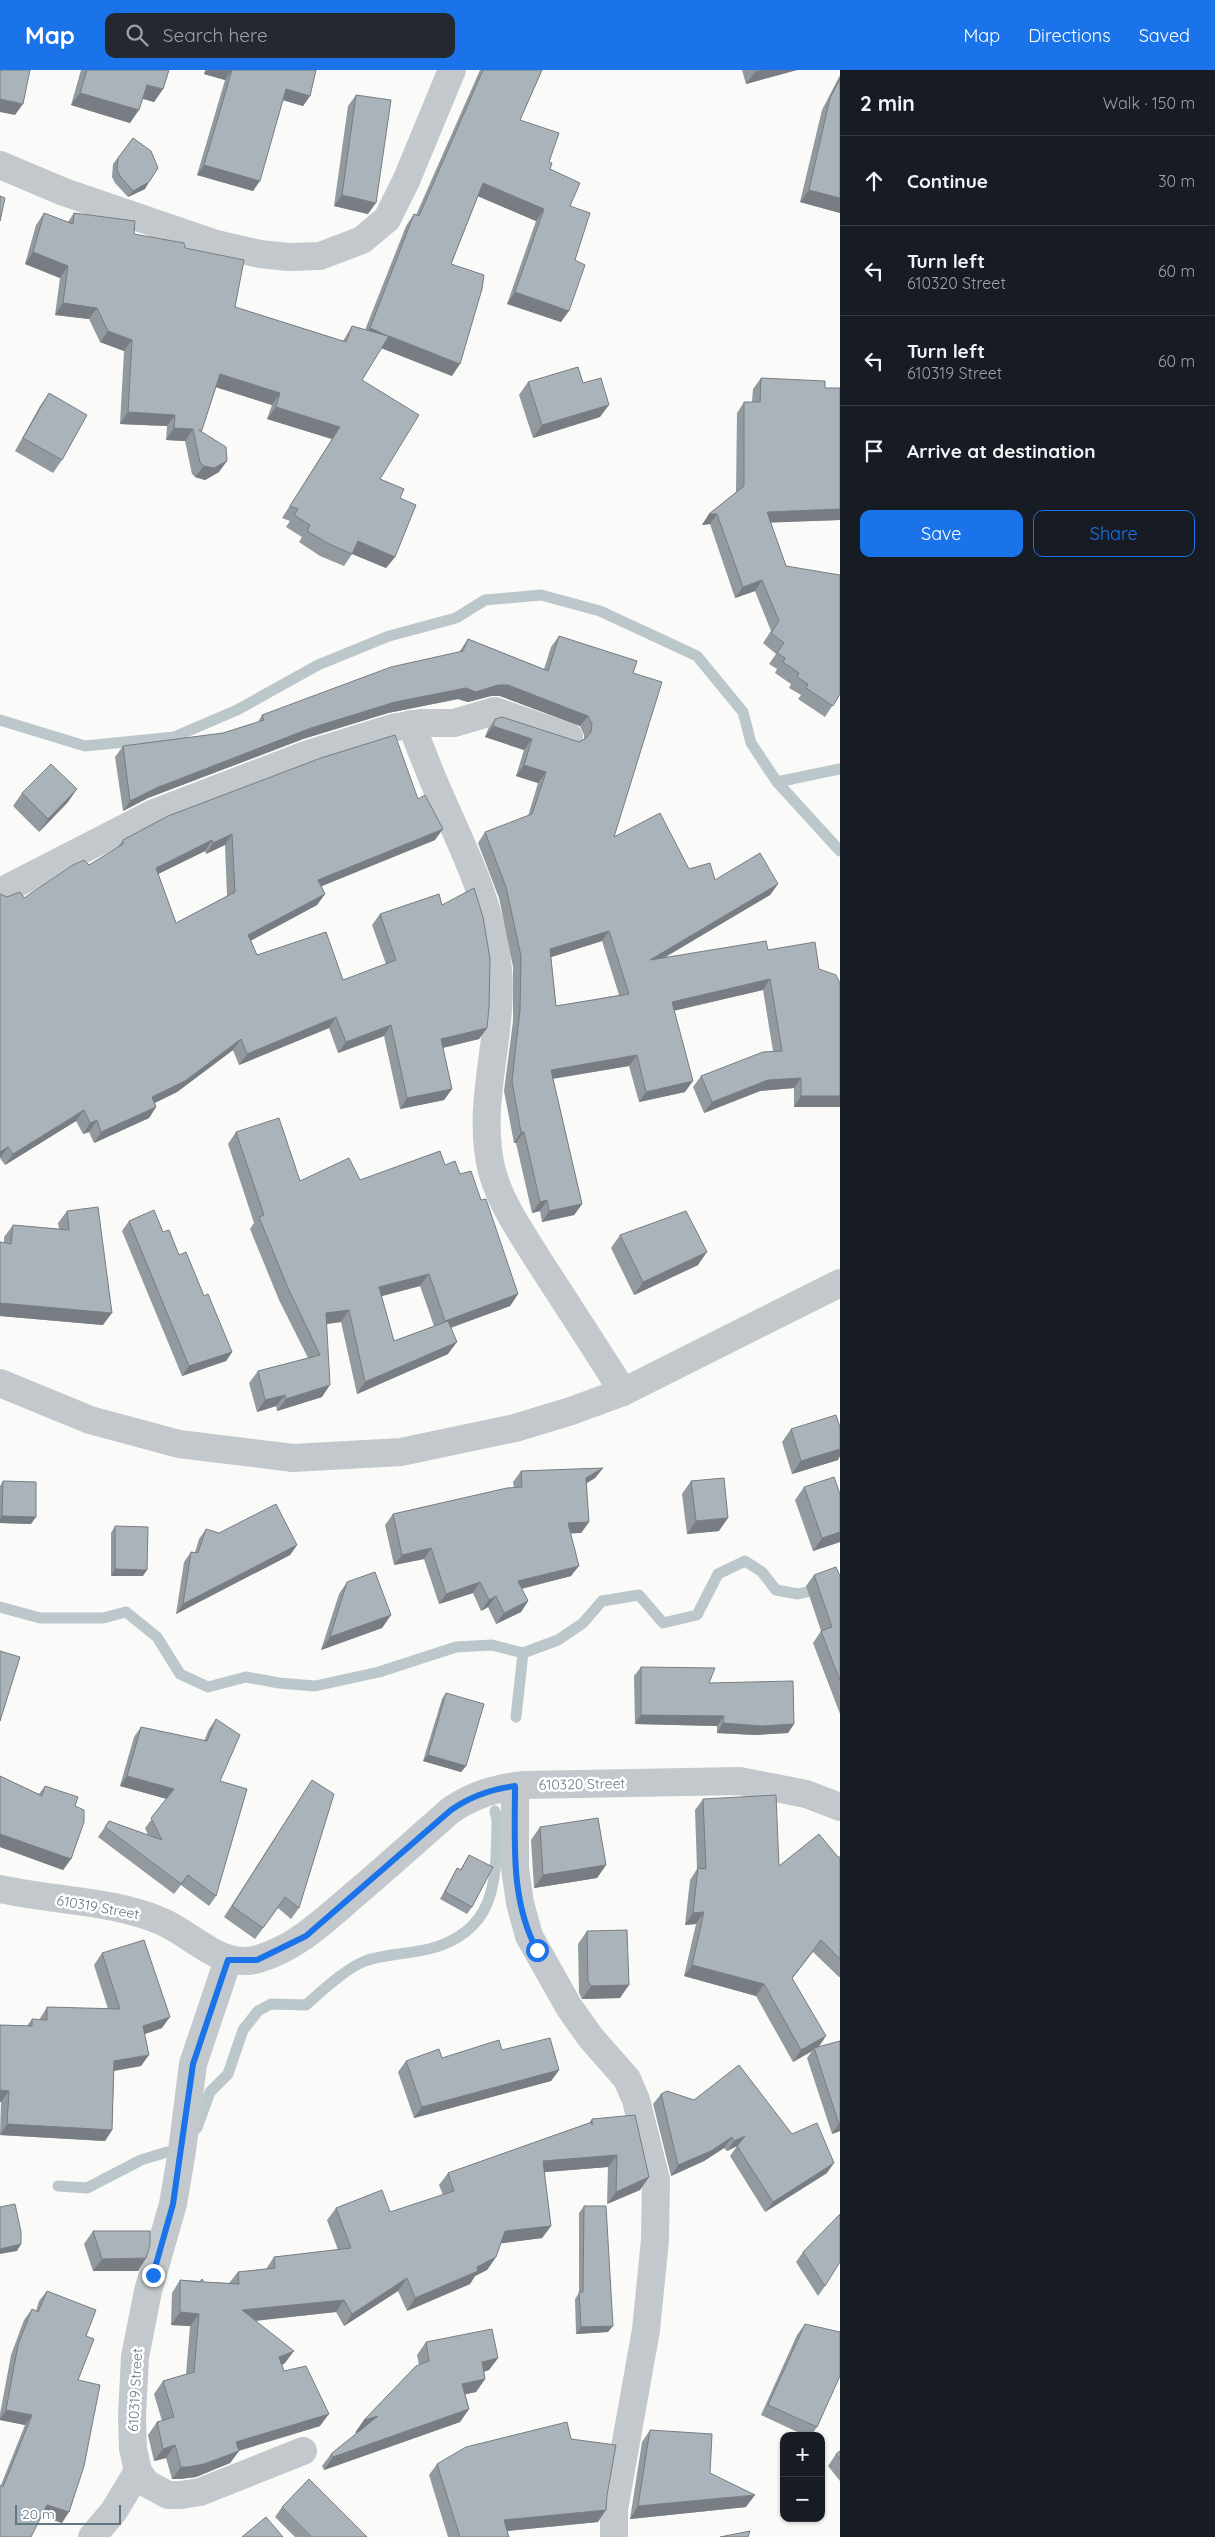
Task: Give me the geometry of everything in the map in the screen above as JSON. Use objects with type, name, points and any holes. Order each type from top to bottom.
[{"type":"street","points":[[0,165],[64,192],[216,244],[260,254],[289,257],[320,256],[362,240],[387,219],[410,172],[452,70]]},
{"type":"street","points":[[0,892],[154,813],[308,754],[392,728],[411,724],[454,723],[494,711],[569,738]]},
{"type":"street","points":[[411,724],[477,877],[493,929],[498,970],[499,1015],[487,1103],[487,1142],[492,1172],[506,1206],[527,1242],[623,1392]]},
{"type":"street","points":[[0,1383],[90,1420],[179,1444],[293,1458],[401,1452],[515,1428],[571,1411],[623,1392],[840,1283]]},
{"type":"street","name":"610320 Street","points":[[228,1960],[257,1960],[306,1936],[451,1810],[470,1797],[496,1788],[740,1780],[806,1794],[840,1807]]},
{"type":"street","points":[[515,1786],[515,1868],[520,1903],[529,1936],[569,2007],[591,2038],[626,2079],[636,2100],[656,2180],[655,2240],[646,2330],[614,2509],[614,2537]]},
{"type":"street","name":"610319 Street","points":[[0,1889],[66,1901],[125,1908],[176,1928],[206,1949],[228,1960],[193,2064],[173,2204],[148,2291],[135,2357],[132,2416],[133,2449],[138,2470]]},
{"type":"street","points":[[92,2537],[114,2511],[138,2470],[146,2483],[168,2494],[181,2495],[200,2492],[303,2451]]},
{"type":"building","points":[[0,70],[30,70],[23,104],[0,99]]},
{"type":"building","points":[[87,70],[169,70],[163,89],[147,85],[139,110],[80,93]]},
{"type":"building","points":[[232,70],[316,70],[310,96],[286,89],[260,181],[204,165]]},
{"type":"building","points":[[483,70],[542,70],[520,120],[559,133],[549,162],[552,163],[550,169],[580,183],[570,206],[590,213],[575,260],[585,265],[569,311],[515,292],[544,209],[483,183],[451,264],[484,275],[482,289],[460,364],[389,336],[362,380],[419,415],[380,479],[404,489],[400,498],[416,505],[395,557],[358,541],[352,554],[329,544],[307,531],[310,525],[294,515],[298,509],[290,506],[340,427],[276,407],[280,393],[220,374],[202,430],[199,430],[226,447],[227,461],[214,468],[204,466],[200,462],[193,429],[174,428],[175,415],[128,412],[132,340],[108,331],[97,308],[63,303],[68,266],[33,252],[44,213],[73,224],[74,213],[135,221],[134,234],[184,243],[185,248],[244,260],[235,307],[346,342],[352,326],[388,336],[370,328],[414,214],[419,216]]},
{"type":"building","points":[[840,79],[840,198],[809,190],[830,98]]},
{"type":"building","points":[[356,95],[391,100],[376,203],[342,195]]},
{"type":"building","points":[[133,138],[151,151],[158,168],[149,182],[133,191],[117,170],[118,158]]},
{"type":"building","points":[[0,196],[5,198],[0,221]]},
{"type":"building","points":[[578,367],[583,383],[601,378],[609,405],[542,425],[528,382]]},
{"type":"building","points":[[761,378],[825,381],[825,388],[840,388],[840,509],[767,512],[786,566],[840,575],[840,694],[833,706],[806,688],[808,684],[797,677],[799,673],[783,662],[785,658],[777,653],[784,643],[771,633],[779,621],[762,580],[743,587],[717,514],[709,514],[744,486],[744,402],[760,402]]},
{"type":"building","points":[[49,393],[87,415],[62,460],[23,438]]},
{"type":"building","points":[[559,636],[637,661],[633,673],[662,682],[614,837],[660,813],[689,869],[710,863],[715,880],[760,853],[778,884],[650,960],[766,941],[768,950],[815,942],[819,969],[836,975],[840,983],[840,1096],[801,1096],[801,1078],[768,1080],[712,1102],[701,1076],[763,1052],[782,1051],[770,979],[672,1002],[693,1081],[646,1092],[637,1055],[551,1070],[582,1204],[549,1211],[547,1200],[540,1202],[524,1132],[521,1132],[512,1081],[520,1010],[521,956],[506,887],[485,832],[532,814],[546,772],[524,765],[532,739],[493,726],[495,719],[502,717],[579,742],[591,732],[592,724],[588,716],[508,685],[498,685],[476,692],[466,688],[395,702],[311,728],[156,788],[130,801],[123,746],[223,733],[264,720],[262,715],[391,667],[463,651],[468,639],[548,671]],"holes":[[[609,931],[629,994],[556,1006],[550,949]]]},
{"type":"building","points":[[395,735],[418,799],[425,795],[443,829],[318,880],[325,894],[248,935],[257,955],[326,932],[343,980],[396,960],[380,914],[439,894],[442,905],[474,888],[483,917],[490,959],[487,1028],[441,1039],[452,1089],[407,1098],[391,1025],[346,1042],[336,1017],[247,1054],[241,1039],[185,1081],[152,1097],[156,1107],[101,1132],[97,1120],[90,1123],[84,1110],[13,1154],[8,1147],[0,1152],[0,894],[7,897],[20,892],[24,898],[73,865],[84,860],[89,865],[123,844],[123,840],[168,816],[321,758]],"holes":[[[232,834],[235,892],[176,923],[156,868],[212,840],[213,843]]]},
{"type":"building","points":[[51,764],[77,789],[48,819],[22,793]]},
{"type":"building","points":[[279,1118],[300,1181],[349,1158],[360,1180],[440,1151],[445,1165],[455,1161],[460,1174],[471,1171],[481,1200],[486,1199],[518,1294],[445,1321],[429,1274],[379,1287],[394,1341],[448,1321],[457,1342],[365,1382],[349,1310],[326,1313],[330,1385],[286,1399],[285,1395],[265,1400],[258,1371],[320,1355],[288,1288],[259,1217],[264,1215],[236,1132]]},
{"type":"building","points":[[98,1207],[112,1313],[0,1303],[0,1242],[11,1244],[13,1225],[69,1230],[67,1211]]},
{"type":"building","points":[[154,1210],[163,1232],[169,1230],[179,1255],[186,1252],[204,1296],[208,1294],[232,1352],[189,1366],[129,1221]]},
{"type":"building","points":[[686,1211],[707,1252],[643,1282],[620,1235]]},
{"type":"building","points":[[836,1415],[840,1427],[840,1449],[801,1461],[791,1429]]},
{"type":"building","points":[[603,1468],[586,1478],[589,1522],[568,1523],[579,1566],[518,1581],[528,1601],[504,1613],[496,1596],[489,1600],[480,1582],[446,1594],[431,1548],[402,1555],[393,1514],[507,1488],[522,1487],[521,1471]]},
{"type":"building","points":[[834,1477],[840,1494],[840,1532],[822,1538],[804,1487]]},
{"type":"building","points":[[724,1478],[728,1518],[696,1521],[691,1481]]},
{"type":"building","points":[[3,1481],[36,1482],[36,1517],[2,1516]]},
{"type":"building","points":[[276,1504],[297,1545],[183,1604],[191,1552],[198,1553],[206,1529],[219,1533]]},
{"type":"building","points":[[115,1526],[148,1527],[147,1570],[115,1569]]},
{"type":"building","points":[[836,1567],[840,1576],[840,1681],[821,1631],[832,1627],[814,1575]]},
{"type":"building","points":[[375,1572],[391,1615],[330,1637],[347,1582]]},
{"type":"building","points":[[0,1651],[20,1657],[0,1721]]},
{"type":"building","points":[[641,1667],[715,1668],[709,1683],[793,1681],[794,1724],[762,1726],[723,1723],[724,1716],[641,1715]]},
{"type":"building","points":[[446,1693],[484,1704],[466,1766],[428,1755]]},
{"type":"building","points":[[216,1719],[240,1735],[220,1781],[247,1789],[216,1896],[188,1875],[181,1884],[105,1827],[109,1821],[162,1840],[151,1818],[174,1789],[127,1776],[141,1727],[207,1741]]},
{"type":"building","points":[[0,1776],[42,1796],[45,1786],[78,1797],[75,1806],[84,1810],[84,1822],[71,1859],[0,1834]]},
{"type":"building","points":[[312,1780],[334,1794],[299,1908],[285,1897],[263,1928],[232,1906]]},
{"type":"building","points":[[776,1795],[779,1866],[819,1834],[840,1857],[840,1959],[821,1940],[792,1978],[826,2036],[801,2050],[764,1984],[692,1965],[704,1912],[693,1913],[698,1868],[706,1869],[703,1799]]},
{"type":"building","points":[[598,1818],[606,1865],[543,1875],[540,1827]]},
{"type":"building","points":[[469,1855],[493,1867],[472,1907],[445,1892],[457,1868],[461,1870]]},
{"type":"building","points":[[627,1930],[629,1985],[591,1986],[588,1981],[587,1931]]},
{"type":"building","points":[[144,1940],[170,2017],[143,2026],[149,2055],[114,2061],[112,2130],[7,2124],[9,2091],[0,2090],[0,2025],[32,2026],[32,2019],[47,2020],[47,2007],[120,2009],[102,1953]]},
{"type":"building","points":[[550,2038],[559,2070],[422,2107],[406,2061],[439,2049],[442,2058],[499,2040],[502,2050]]},
{"type":"building","points":[[840,2041],[840,2124],[839,2124],[814,2048]]},
{"type":"building","points":[[739,2065],[792,2134],[817,2123],[834,2163],[773,2202],[737,2146],[745,2136],[734,2141],[732,2137],[711,2151],[678,2165],[661,2094],[667,2091],[694,2100]]},
{"type":"building","points":[[635,2115],[649,2177],[616,2192],[617,2155],[543,2161],[551,2226],[505,2231],[496,2257],[477,2267],[478,2271],[415,2298],[407,2278],[352,2314],[344,2300],[242,2310],[294,2351],[279,2357],[284,2371],[306,2366],[329,2414],[236,2442],[239,2451],[204,2464],[181,2467],[175,2445],[163,2449],[157,2422],[174,2417],[163,2381],[194,2372],[199,2314],[180,2312],[180,2280],[201,2282],[202,2279],[204,2282],[239,2284],[238,2272],[275,2268],[274,2257],[351,2248],[336,2208],[382,2190],[390,2212],[454,2191],[448,2173],[592,2122],[592,2119]]},
{"type":"building","points":[[15,2204],[21,2232],[21,2244],[0,2249],[0,2207]]},
{"type":"building","points":[[584,2206],[606,2206],[613,2326],[581,2327],[579,2292],[583,2292]]},
{"type":"building","points":[[840,2214],[840,2262],[825,2286],[803,2252]]},
{"type":"building","points":[[93,2231],[150,2231],[150,2245],[146,2258],[102,2259]]},
{"type":"building","points":[[47,2291],[96,2310],[86,2336],[94,2339],[78,2380],[100,2385],[84,2466],[69,2512],[47,2505],[31,2537],[0,2537],[0,2485],[3,2487],[32,2415],[6,2410],[18,2345],[32,2309],[38,2312]]},
{"type":"building","points":[[805,2324],[840,2332],[840,2376],[817,2427],[768,2405]]},
{"type":"building","points":[[492,2329],[498,2358],[482,2362],[485,2379],[462,2384],[469,2409],[333,2457],[331,2454],[378,2416],[364,2420],[416,2366],[429,2361],[426,2342]]},
{"type":"building","points":[[567,2422],[571,2439],[616,2445],[606,2510],[504,2520],[509,2537],[460,2537],[437,2464],[466,2447]]},
{"type":"building","points":[[650,2430],[712,2434],[710,2473],[755,2495],[638,2506]]},
{"type":"building","points":[[840,2451],[840,2459],[836,2454]]},
{"type":"building","points":[[309,2479],[367,2537],[312,2537],[282,2507]]},
{"type":"building","points":[[266,2517],[283,2537],[242,2537]]},
{"type":"building","points":[[750,2531],[748,2537],[720,2537]]},
{"type":"waterway","points":[[0,720],[85,746],[174,737],[237,710],[318,665],[389,636],[456,618],[485,600],[541,595],[600,611],[697,656],[743,712],[751,743],[777,782]]},
{"type":"waterway","points":[[840,769],[777,782],[840,851]]},
{"type":"waterway","points":[[0,1607],[40,1618],[103,1618],[126,1612],[157,1637],[180,1674],[208,1687],[246,1677],[279,1683],[315,1686],[379,1672],[456,1647],[492,1645],[523,1653],[558,1640],[583,1623],[602,1601],[639,1595],[663,1623],[697,1615],[718,1574],[745,1561],[762,1572],[776,1590],[798,1594],[840,1584]]},
{"type":"waterway","points":[[516,1717],[523,1653]]},
{"type":"waterway","points":[[197,2128],[210,2092],[228,2074],[243,2030],[258,2011],[271,2004],[306,2005],[342,1975],[365,1961],[429,1949],[452,1941],[469,1930],[481,1916],[493,1882],[497,1842],[495,1811]]},
{"type":"waterway","points":[[58,2186],[87,2188],[141,2160],[167,2152]]},
{"type":"route","points":[[153,2275],[173,2204],[193,2064],[205,2023],[228,1960],[257,1960],[306,1936],[451,1810],[470,1797],[496,1788],[515,1786],[515,1868],[520,1903],[529,1936],[537,1950]]}]
